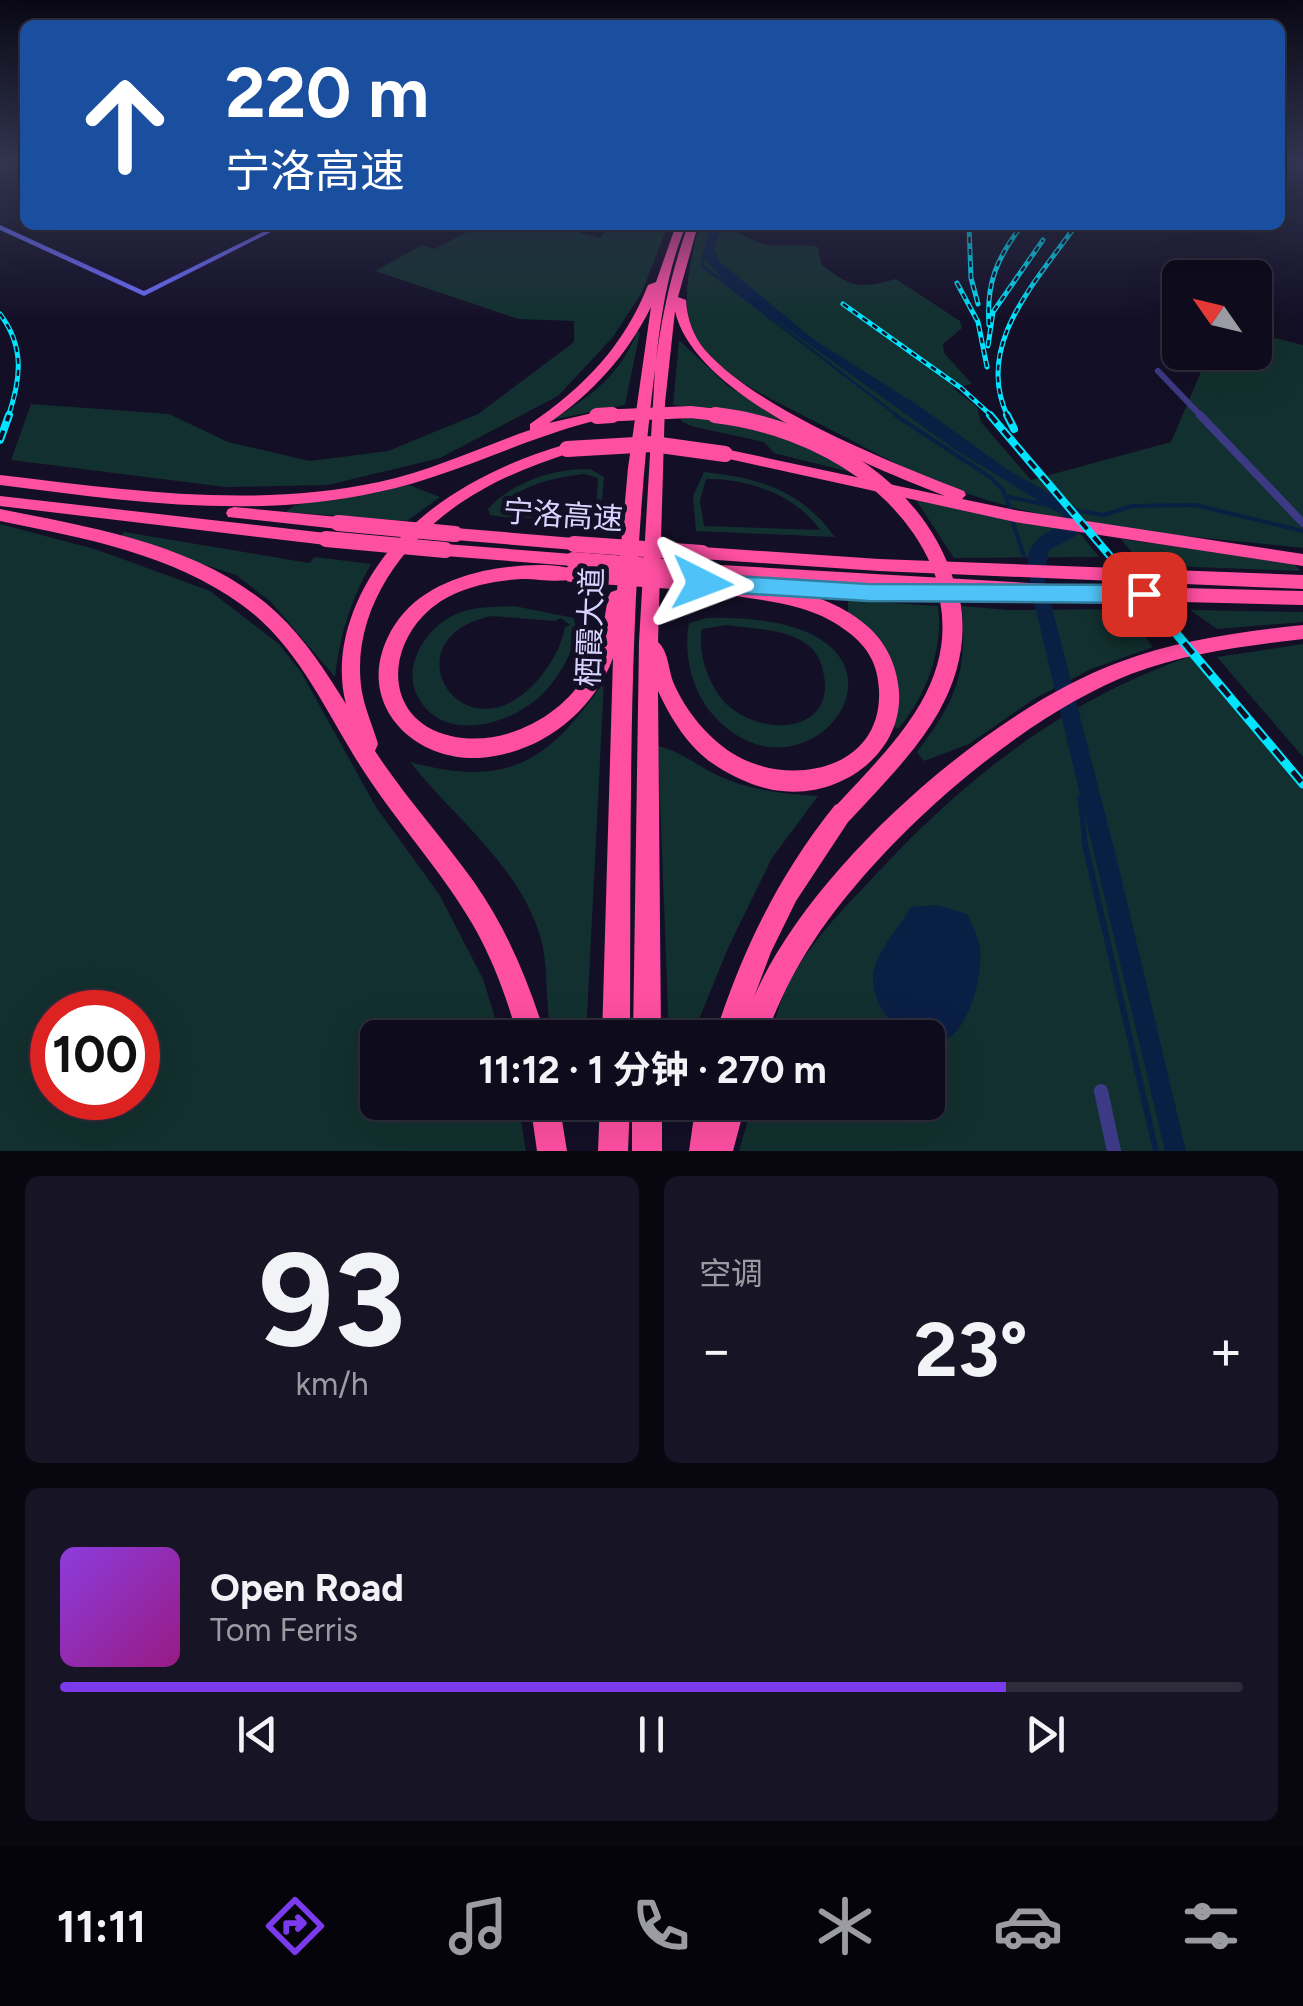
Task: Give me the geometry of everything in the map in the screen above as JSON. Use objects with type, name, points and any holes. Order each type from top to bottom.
[{"type":"highway","name":"栖霞大道","points":[[647,1020],[648,430],[660,288],[678,230]]},
{"type":"highway","name":"栖霞大道","points":[[616,1020],[623,666],[634,459],[648,430],[678,271],[692,230]]},
{"type":"highway","points":[[693,230],[680,305],[695,345],[717,368],[789,414],[895,470],[1015,516]]},
{"type":"highway","points":[[479,455],[537,426],[600,375],[633,330],[674,239]]},
{"type":"highway","points":[[17,501],[222,503],[335,496],[418,477],[562,424],[650,409],[704,411],[784,428],[825,447],[870,476],[902,504],[922,531],[950,595],[952,647],[944,680],[915,733],[843,813],[803,866],[765,928],[734,1020]]},
{"type":"highway","points":[[648,430],[661,516],[654,653],[678,717],[715,756],[740,769],[772,778],[812,779],[833,774],[868,752],[886,721],[890,693],[885,669],[862,634],[826,608],[702,569]]},
{"type":"highway","points":[[383,782],[358,724],[350,682],[353,640],[376,579],[416,528],[452,497],[506,468],[567,449],[653,444],[725,454],[1015,516],[1303,560]]},
{"type":"highway","points":[[569,563],[487,575],[449,587],[421,608],[400,632],[388,664],[390,696],[403,718],[432,737],[459,746],[499,747],[537,734],[582,696],[598,671],[609,639],[617,599],[620,519],[634,459]]},
{"type":"highway","name":"宁洛高速","points":[[0,482],[17,501],[324,541],[447,547],[569,563],[702,569],[898,566],[1303,582]]},
{"type":"highway","name":"宁洛高速","points":[[0,501],[153,505],[338,523],[447,547]]},
{"type":"highway","points":[[17,501],[215,580],[249,601],[298,646],[383,782],[493,936],[527,1020]]},
{"type":"highway","points":[[447,547],[569,563],[702,569],[868,592],[1303,598]]},
{"type":"highway","points":[[758,1020],[779,968],[822,909],[896,826],[1014,728],[1099,679],[1171,653],[1303,632]]},
{"type":"highway","points":[[547,1120],[552,1151]]},
{"type":"highway","points":[[614,1120],[614,1151]]},
{"type":"highway","points":[[647,1120],[647,1151]]},
{"type":"highway","points":[[704,1151],[709,1120]]},
{"type":"highway","points":[[718,1151],[727,1120]]},
{"type":"street","points":[[0,227],[144,294],[272,230]]},
{"type":"street","points":[[1158,370],[1303,523]]},
{"type":"street","points":[[1101,1091],[1114,1151]]},
{"type":"green space","points":[[470,230],[570,230],[600,238],[607,230],[666,230],[642,292],[613,337],[558,396],[440,458],[328,485],[225,487],[11,460],[31,404],[169,414],[228,442],[310,461],[388,451],[478,414],[574,342],[574,321],[518,319],[375,271],[422,245],[434,249]]},
{"type":"green space","points":[[698,230],[730,230],[768,245],[818,247],[821,264],[856,284],[896,279],[960,321],[962,328],[943,344],[944,353],[972,384],[953,388],[977,407],[981,422],[1031,480],[1171,442],[1202,370],[1272,370],[1272,337],[1303,345],[1303,548],[1084,523],[957,490],[776,402],[731,374],[696,337],[690,324],[687,296]]},
{"type":"green space","points":[[637,332],[625,405],[551,420],[603,384],[622,361]]},
{"type":"green space","points":[[679,340],[728,386],[811,432],[731,411],[673,405]]},
{"type":"green space","points":[[682,416],[727,422],[794,441],[854,473],[774,453],[764,442],[691,426],[681,421]]},
{"type":"green space","points":[[590,469],[604,477],[601,511],[591,520],[490,515],[488,509],[498,499],[521,484]],"holes":[[[584,474],[598,478],[596,509],[575,518],[531,516],[534,510],[522,505],[512,509],[518,515],[500,512],[514,496],[536,484]]]},
{"type":"green space","points":[[704,472],[761,483],[793,497],[835,537],[696,531],[693,496]],"holes":[[[706,479],[754,485],[784,498],[820,530],[704,526],[700,501]]]},
{"type":"green space","points":[[409,485],[440,497],[407,521],[286,512],[295,505]]},
{"type":"green space","points":[[916,500],[1079,532],[1099,557],[954,558]]},
{"type":"green space","points":[[0,524],[98,550],[210,591],[279,644],[301,672],[376,807],[439,894],[483,979],[496,1020],[360,1020],[360,1120],[521,1120],[526,1151],[0,1151]]},
{"type":"green space","points":[[124,532],[309,563],[315,557],[371,564],[347,619],[335,677],[271,602],[236,575],[120,537]]},
{"type":"green space","points":[[1121,539],[1293,563],[1301,571],[1142,565]]},
{"type":"green space","points":[[848,600],[938,606],[938,638],[931,671],[917,702],[898,729],[892,725],[898,693],[890,663],[872,636],[848,612]]},
{"type":"green space","points":[[514,606],[574,618],[573,645],[555,680],[536,700],[502,719],[464,725],[446,722],[430,713],[418,697],[413,673],[426,639],[444,621],[461,612]],"holes":[[[492,616],[555,621],[561,618],[570,625],[565,627],[546,670],[508,703],[483,709],[461,702],[446,687],[440,667],[444,647],[460,628]]]},
{"type":"green space","points":[[962,606],[1008,610],[1126,609],[1153,647],[1091,669],[1034,699],[969,744],[924,761],[917,752],[942,716],[961,668]]},
{"type":"green space","points":[[1190,610],[1303,612],[1303,622],[1217,629]]},
{"type":"green space","points":[[706,618],[784,625],[829,646],[847,675],[844,706],[823,731],[791,746],[753,743],[714,716],[700,696],[688,660],[689,623]],"holes":[[[726,625],[779,632],[811,647],[823,671],[824,694],[817,710],[803,721],[766,724],[728,705],[708,675],[701,637],[702,629]]]},
{"type":"green space","points":[[1303,644],[1303,757],[1217,657]]},
{"type":"green space","points":[[1192,656],[1303,790],[1303,1151],[739,1151],[748,1120],[945,1120],[945,1020],[776,1020],[782,999],[800,964],[831,922],[938,813],[1014,749],[1055,721],[1144,675]]},
{"type":"green space","points":[[604,681],[587,1020],[549,1020],[543,948],[530,910],[502,865],[410,762],[474,772],[524,762],[545,749],[584,709]]},
{"type":"green space","points":[[658,746],[740,784],[818,796],[772,858],[728,948],[699,1020],[668,1020]]},
{"type":"water","points":[[710,230],[721,230],[714,249],[719,261],[813,339],[919,406],[1008,470],[1062,500],[1088,524],[1081,533],[1049,550],[1044,576],[1186,1151],[1165,1151],[1032,589],[1028,555],[1038,539],[1064,523],[1062,515],[954,449],[730,287],[702,256]]},
{"type":"water","points":[[937,905],[967,914],[978,939],[976,989],[963,1023],[945,1040],[945,1020],[890,1020],[873,986],[877,960],[911,907]]},
{"type":"waterway","points":[[703,258],[702,265],[709,271],[899,417]]},
{"type":"waterway","points":[[895,415],[990,477],[1003,490],[1010,508]]},
{"type":"waterway","points":[[1009,497],[1053,506]]},
{"type":"waterway","points":[[1073,510],[1104,515],[1132,506],[1195,505],[1303,531]]},
{"type":"waterway","points":[[1011,517],[1024,556]]},
{"type":"waterway","points":[[1080,798],[1085,842]]},
{"type":"waterway","points":[[1084,840],[1156,1151]]},
{"type":"railway","points":[[969,230],[971,278],[978,304]]},
{"type":"railway","points":[[989,325],[989,296],[995,272],[1019,230]]},
{"type":"railway","points":[[1008,417],[999,390],[998,364],[1004,339],[1028,291],[1072,230]]},
{"type":"railway","points":[[988,346],[993,312],[1043,240]]},
{"type":"railway","points":[[957,283],[978,322],[987,367]]},
{"type":"railway","points":[[843,304],[961,388],[993,417]]},
{"type":"railway","points":[[0,314],[17,351],[18,376],[8,417]]},
{"type":"railway","points":[[0,440],[9,415]]},
{"type":"railway","points":[[990,415],[1150,603]]},
{"type":"railway","points":[[1008,417],[1014,429]]},
{"type":"railway","points":[[1148,600],[1303,784]]},
{"type":"route","points":[[702,583],[868,592],[1144,594]]}]
